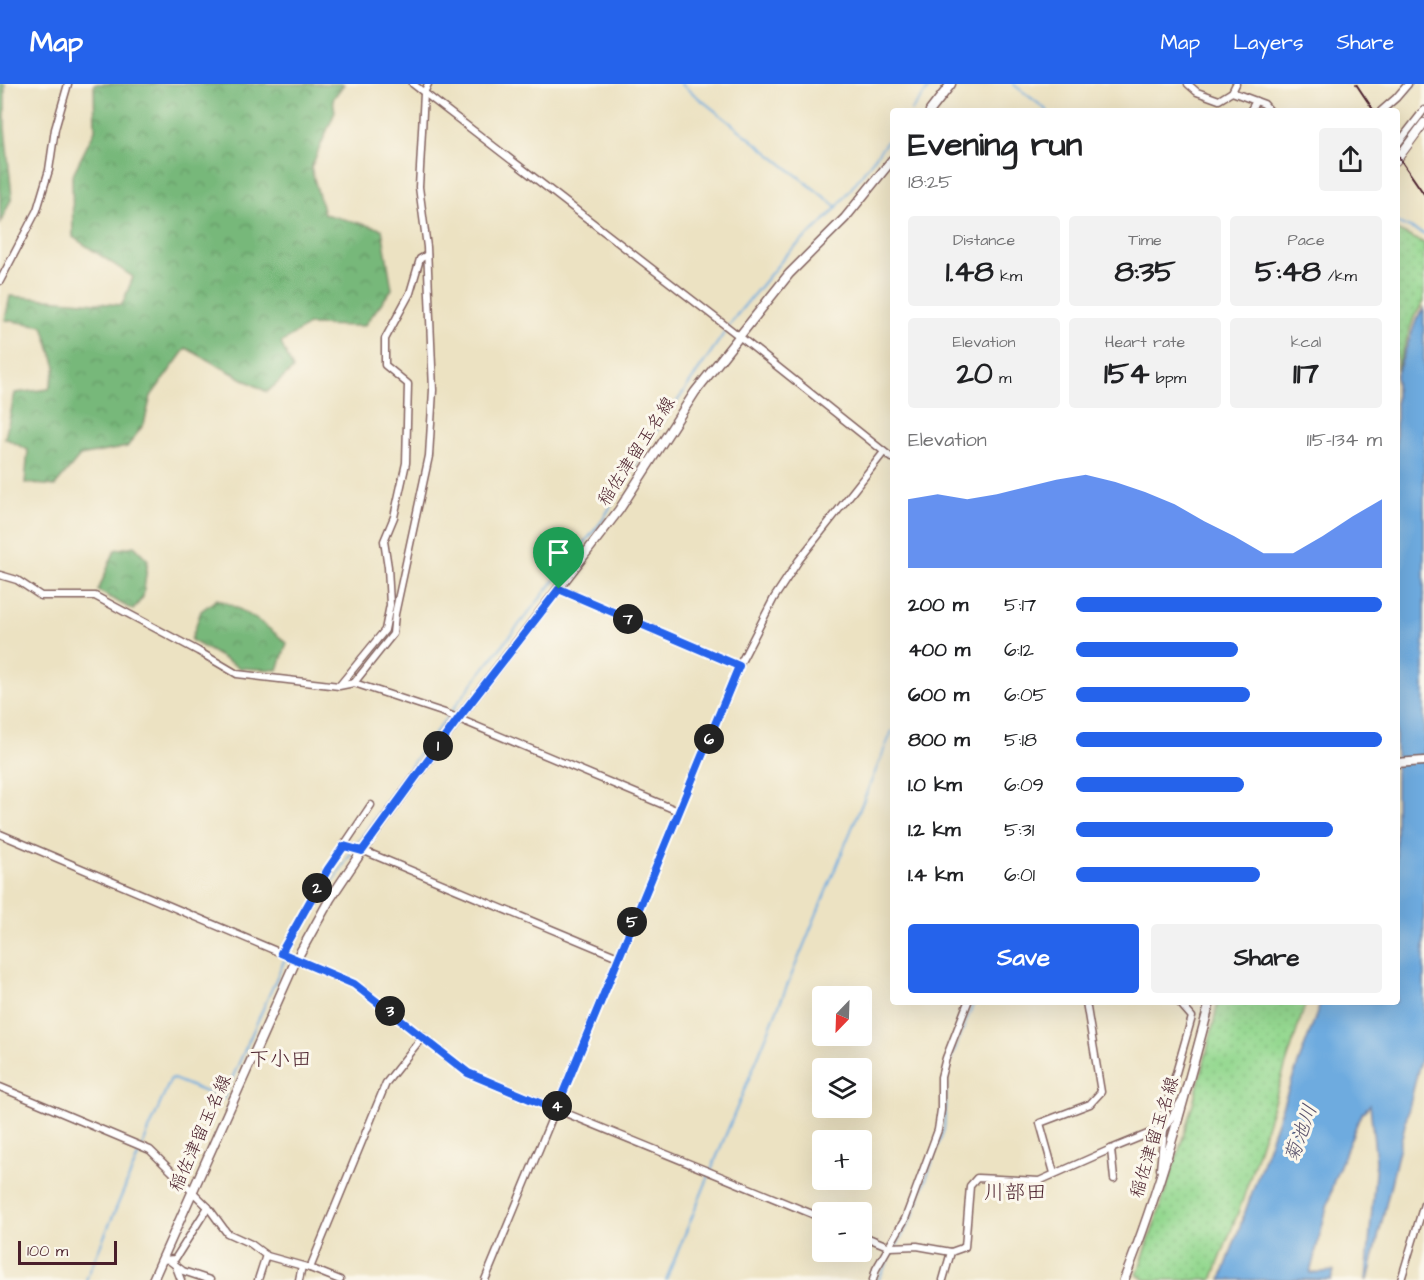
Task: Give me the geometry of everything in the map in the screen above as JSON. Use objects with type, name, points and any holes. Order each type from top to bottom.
[{"type":"main road","points":[[932,108],[951,84]]},
{"type":"main road","name":"稲佐津留玉名線","points":[[153,1280],[169,1262],[192,1192],[295,960],[330,899],[455,718],[619,510],[732,331],[845,218],[890,162]]},
{"type":"main road","points":[[1400,763],[1424,761]]},
{"type":"main road","name":"稲佐津留玉名線","points":[[1124,1280],[1160,1178],[1209,1005]]},
{"type":"street","points":[[0,281],[37,210],[49,170],[55,129],[68,84]]},
{"type":"street","points":[[413,84],[890,456]]},
{"type":"street","points":[[354,683],[393,634],[394,614],[429,456],[433,390],[427,255],[419,187],[424,93],[428,84]]},
{"type":"street","points":[[1188,84],[1197,92],[1219,100],[1232,92],[1236,84]]},
{"type":"street","points":[[1384,108],[1408,84]]},
{"type":"street","points":[[1232,92],[1264,104],[1267,108]]},
{"type":"street","points":[[1252,108],[1256,101]]},
{"type":"street","points":[[1400,141],[1424,110]]},
{"type":"street","points":[[1400,156],[1424,123]]},
{"type":"street","points":[[340,685],[385,630],[390,605],[384,542],[394,517],[406,463],[408,384],[385,364],[385,339],[410,293],[420,259],[427,255]]},
{"type":"street","points":[[485,1280],[739,666],[774,598],[799,560],[884,452]]},
{"type":"street","points":[[0,575],[16,580],[40,596],[95,596],[237,674],[340,685],[354,683],[445,713],[678,811]]},
{"type":"street","points":[[559,589],[739,666]]},
{"type":"street","points":[[281,953],[328,869],[371,805]]},
{"type":"street","points":[[0,834],[354,984],[468,1073],[812,1214]]},
{"type":"street","points":[[344,846],[362,851],[618,957]]},
{"type":"street","points":[[873,1280],[876,1269],[905,1219],[938,1130],[941,1110],[941,1077],[945,1058],[967,1005]]},
{"type":"street","points":[[1054,1173],[1040,1123],[1090,1104],[1101,1092],[1086,1005]]},
{"type":"street","points":[[1160,1178],[1162,1130],[1192,1017],[1182,1005]]},
{"type":"street","points":[[310,1268],[386,1083],[423,1036]]},
{"type":"street","points":[[0,1087],[150,1150],[208,1207],[226,1233],[251,1244],[266,1255],[340,1280]]},
{"type":"street","points":[[872,1240],[890,1247],[917,1246],[951,1252],[965,1247],[970,1186],[977,1178],[1039,1181],[1111,1149],[1162,1130],[1185,1093]]},
{"type":"street","points":[[1111,1149],[1114,1179]]},
{"type":"street","points":[[1401,1280],[1424,1204]]},
{"type":"street","points":[[169,1262],[175,1259],[208,1207]]},
{"type":"street","points":[[943,1280],[951,1252]]},
{"type":"street","points":[[258,1280],[266,1255]]},
{"type":"street","points":[[169,1262],[181,1280]]},
{"type":"street","points":[[169,1262],[210,1280]]},
{"type":"street","points":[[299,1280],[302,1266]]},
{"type":"green space","points":[[0,84],[5,84],[5,128],[12,197],[0,224]]},
{"type":"green space","points":[[94,84],[344,84],[333,99],[335,112],[311,168],[324,214],[382,229],[392,289],[364,326],[308,325],[281,343],[293,369],[267,392],[186,348],[151,396],[144,424],[127,447],[80,456],[55,486],[25,483],[28,450],[5,438],[15,393],[49,389],[56,367],[43,326],[5,320],[10,296],[122,305],[133,277],[73,237],[72,176],[95,130]]},
{"type":"green space","points":[[1400,232],[1424,243],[1424,302],[1414,317],[1400,361]]},
{"type":"green space","points":[[134,546],[148,560],[143,597],[133,610],[98,591],[115,550]]},
{"type":"green space","points":[[217,599],[254,618],[287,643],[278,670],[240,668],[191,640],[201,611]]},
{"type":"green space","points":[[1217,1005],[1305,1005],[1242,1202],[1212,1280],[1146,1280],[1137,1275],[1192,1106]]},
{"type":"water","name":"菊池川","points":[[1424,308],[1424,1040],[1422,1053],[1368,1280],[1366,1280],[1376,1161],[1370,1105],[1361,1114],[1334,1180],[1310,1273],[1334,1271],[1331,1280],[1221,1280],[1320,1005],[1400,1005],[1400,365],[1417,318]]},
{"type":"waterway","points":[[681,84],[837,207]]},
{"type":"waterway","points":[[913,108],[932,84]]},
{"type":"waterway","points":[[1013,84],[1044,108]]},
{"type":"waterway","points":[[1390,108],[1416,84]]},
{"type":"waterway","points":[[357,844],[417,757],[481,672],[602,521],[647,445],[736,316],[787,254],[837,207],[890,138]]},
{"type":"waterway","points":[[1400,224],[1424,234]]},
{"type":"waterway","points":[[666,1280],[890,736]]},
{"type":"waterway","points":[[86,1280],[171,1078],[223,1099],[289,950],[351,853]]},
{"type":"waterway","points":[[878,1280],[913,1215],[944,1129],[947,1074],[973,1005]]},
{"type":"railway","points":[[1356,84],[1372,108]]},
{"type":"railway","points":[[1400,159],[1424,194]]},
{"type":"district","name":"下小田","points":[[280,1059]]},
{"type":"district","name":"川部田","points":[[1015,1192]]},
{"type":"route","points":[[559,589],[739,666],[556,1110],[468,1073],[354,984],[281,953],[328,869],[344,846],[362,851],[458,719],[559,589]]}]
